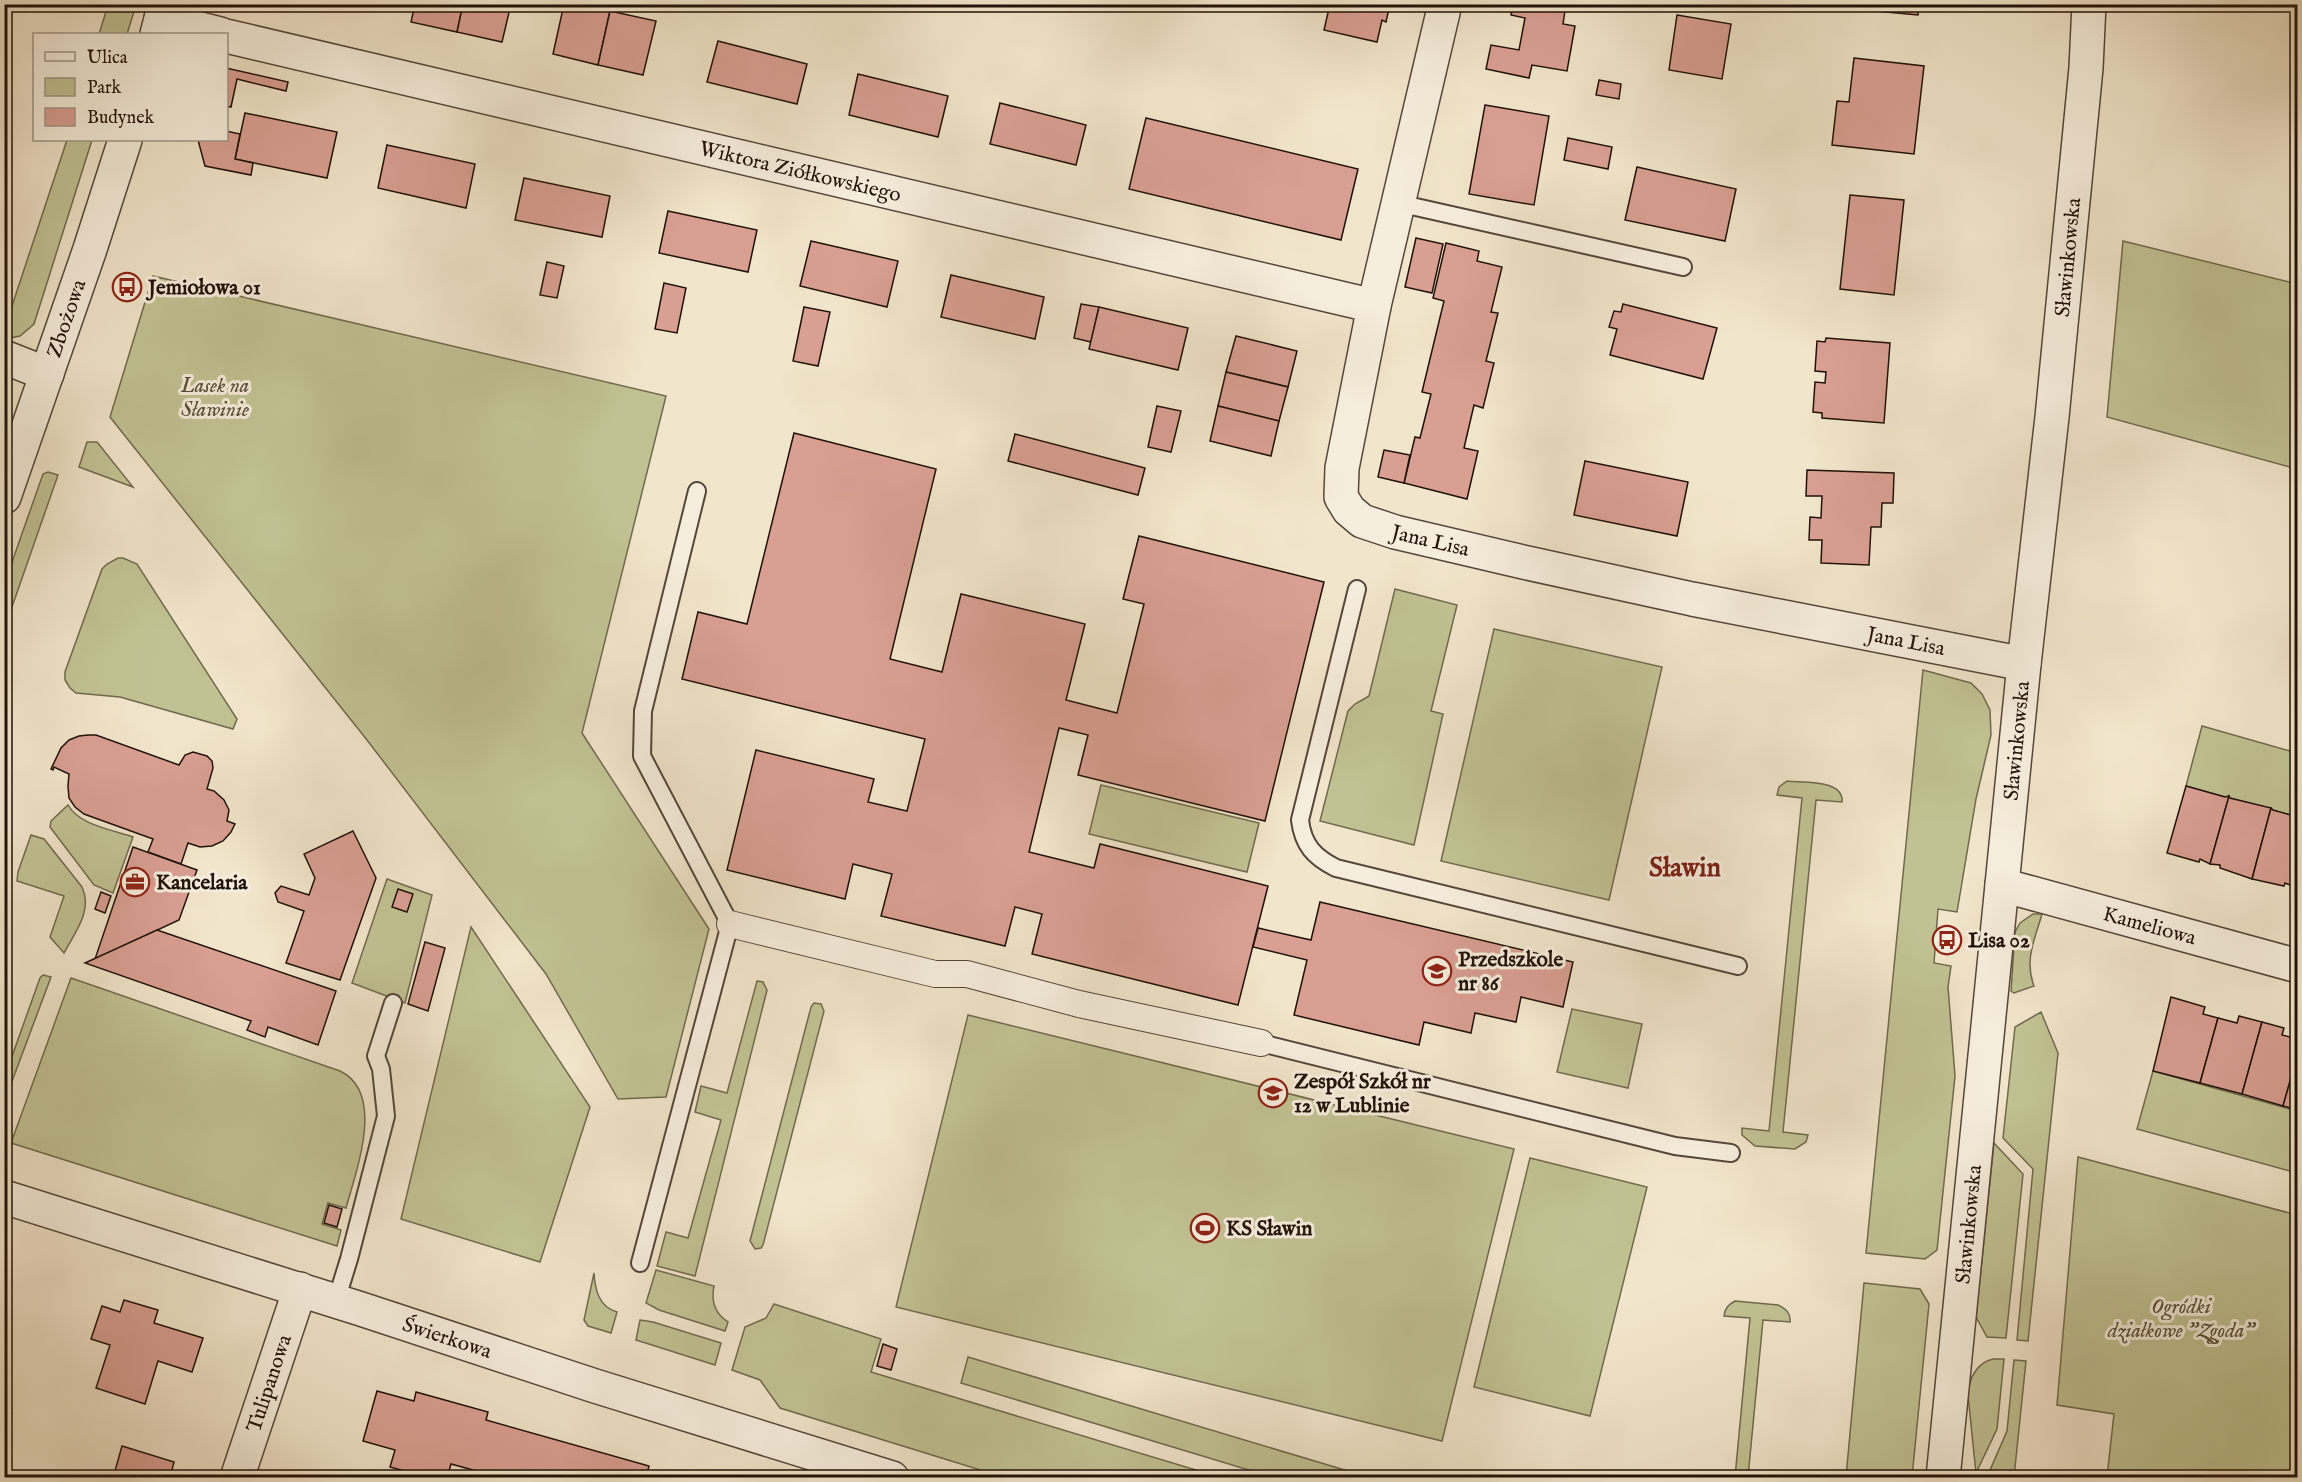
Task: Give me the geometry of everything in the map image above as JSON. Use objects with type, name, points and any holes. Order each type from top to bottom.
[{"type":"street","name":"Jana Lisa","points":[[1445,4],[1374,306],[1342,468],[1341,497],[1349,510],[1362,520],[1395,532],[1580,575],[2024,664]]},
{"type":"street","name":"Sławinkowska","points":[[1942,1478],[2084,91],[2089,4]]},
{"type":"street","points":[[161,19],[216,33]]},
{"type":"street","name":"Wiktora Ziółkowskiego","points":[[228,36],[1374,306]]},
{"type":"street","name":"Zbożowa","points":[[4,497],[48,374],[124,141]]},
{"type":"street","points":[[4,357],[48,374]]},
{"type":"street","name":"Kameliowa","points":[[2002,885],[2298,966]]},
{"type":"street","points":[[730,924],[935,974],[967,974],[1078,1004],[1261,1043]]},
{"type":"street","name":"Świerkowa","points":[[4,1197],[300,1289],[595,1386],[892,1478]]},
{"type":"street","name":"Tulipanowa","points":[[237,1478],[300,1289]]},
{"type":"lane","points":[[1398,203],[1683,267]]},
{"type":"lane","points":[[640,1263],[730,924],[642,756],[643,711],[697,491]]},
{"type":"lane","points":[[1357,589],[1300,820],[1302,836],[1320,860],[1336,868],[1738,966]]},
{"type":"lane","points":[[336,1301],[386,1116],[381,1069],[376,1056],[393,1004]]},
{"type":"lane","points":[[1261,1043],[1675,1146],[1731,1153]]},
{"type":"green space","points":[[108,5],[136,5],[127,33],[99,33]]},
{"type":"green space","points":[[67,141],[92,141],[34,324],[20,336],[5,339],[5,327]]},
{"type":"green space","points":[[2123,241],[2297,284],[2297,469],[2107,417]]},
{"type":"green space","name":"Lasek na Sławinie","points":[[153,276],[666,396],[582,733],[709,929],[666,1097],[618,1099],[546,974],[367,740],[110,417]]},
{"type":"green space","points":[[87,442],[97,442],[133,487],[79,467]]},
{"type":"green space","points":[[48,472],[58,475],[5,627],[5,582],[43,474]]},
{"type":"green space","points":[[118,558],[137,564],[237,719],[233,729],[120,697],[76,693],[70,688],[65,680],[65,672],[102,569]]},
{"type":"green space","points":[[1395,589],[1457,605],[1431,711],[1443,714],[1414,845],[1320,821],[1348,711],[1369,696]]},
{"type":"green space","points":[[1494,629],[1662,667],[1609,900],[1441,861]]},
{"type":"green space","points":[[1923,670],[1971,683],[1982,694],[1990,710],[1991,735],[1976,799],[1957,912],[1938,909],[1934,963],[1951,966],[1948,987],[1955,1076],[1937,1250],[1925,1259],[1866,1253]]},
{"type":"green space","points":[[2202,726],[2297,753],[2297,817],[2186,786]]},
{"type":"green space","points":[[1787,781],[1812,782],[1830,786],[1837,789],[1842,802],[1816,800],[1783,1132],[1808,1135],[1806,1142],[1795,1149],[1755,1146],[1742,1135],[1742,1128],[1769,1131],[1802,798],[1777,795],[1779,787]]},
{"type":"green space","points":[[1101,785],[1259,823],[1247,872],[1089,834]]},
{"type":"green space","points":[[68,805],[73,812],[88,822],[133,837],[113,893],[94,885],[50,827],[51,821]]},
{"type":"green space","points":[[31,835],[44,839],[82,887],[85,896],[84,913],[64,953],[50,937],[64,896],[17,881]]},
{"type":"green space","points":[[387,879],[432,895],[405,1003],[352,983]]},
{"type":"green space","points":[[2033,914],[2042,914],[2030,958],[2034,986],[2014,993],[2011,991],[2015,932],[2020,923]]},
{"type":"green space","points":[[471,927],[590,1107],[540,1262],[401,1219]]},
{"type":"green space","points":[[43,975],[51,977],[5,1100],[5,1076]]},
{"type":"green space","points":[[71,978],[340,1071],[354,1082],[362,1096],[365,1114],[361,1154],[346,1208],[328,1203],[322,1224],[341,1230],[337,1246],[11,1143]]},
{"type":"green space","points":[[757,981],[763,982],[767,990],[695,1276],[657,1266],[666,1232],[688,1238],[721,1120],[695,1112],[701,1086],[727,1093]]},
{"type":"green space","points":[[814,1003],[821,1004],[824,1011],[763,1245],[755,1249],[750,1241],[811,1007]]},
{"type":"green space","points":[[1572,1009],[1642,1024],[1628,1088],[1557,1072]]},
{"type":"green space","points":[[2041,1012],[2058,1053],[2028,1341],[2017,1340],[2033,1169],[2003,1138],[2015,1027]]},
{"type":"green space","name":"KS Sławin","points":[[968,1015],[1514,1149],[1442,1441],[896,1307]]},
{"type":"green space","points":[[2153,1071],[2297,1111],[2297,1173],[2137,1129]]},
{"type":"green space","points":[[1994,1143],[2023,1174],[2006,1338],[1987,1337],[1976,1317]]},
{"type":"green space","name":"Ogródki działkowe \"Zgoda\"","points":[[2078,1157],[2297,1215],[2297,1477],[2107,1477],[2114,1414],[2057,1405]]},
{"type":"green space","points":[[1530,1158],[1647,1187],[1590,1416],[1474,1387]]},
{"type":"green space","points":[[656,1270],[714,1286],[715,1306],[719,1315],[728,1322],[725,1331],[659,1310],[646,1303]]},
{"type":"green space","points":[[594,1273],[599,1297],[606,1306],[617,1312],[611,1333],[588,1326],[584,1320]]},
{"type":"green space","points":[[1864,1283],[1920,1289],[1929,1304],[1912,1477],[1846,1477]]},
{"type":"green space","points":[[1735,1301],[1778,1305],[1790,1316],[1790,1322],[1763,1320],[1748,1477],[1735,1477],[1750,1318],[1724,1316],[1727,1307]]},
{"type":"green space","points":[[774,1304],[881,1339],[871,1372],[1219,1477],[1003,1477],[780,1408],[760,1380],[732,1370],[745,1327],[766,1318]]},
{"type":"green space","points":[[640,1320],[721,1343],[715,1365],[636,1340]]},
{"type":"green space","points":[[968,1357],[1368,1477],[1272,1477],[961,1383]]},
{"type":"green space","points":[[1993,1359],[2004,1359],[1997,1429],[1976,1473],[1968,1395],[1974,1372],[1982,1364]]},
{"type":"green space","points":[[2014,1360],[2026,1361],[2014,1477],[1987,1477],[2007,1431]]},
{"type":"building","points":[[336,4],[362,4],[361,10]]},
{"type":"building","points":[[415,4],[463,4],[457,32],[411,22]]},
{"type":"building","points":[[463,4],[511,4],[502,42],[457,32]]},
{"type":"building","points":[[564,4],[583,4],[610,11],[598,65],[553,54]]},
{"type":"building","points":[[1330,4],[1390,4],[1386,22],[1382,20],[1377,42],[1324,30]]},
{"type":"building","points":[[1513,4],[1566,4],[1563,24],[1575,26],[1567,71],[1532,65],[1529,78],[1486,69],[1491,45],[1519,50],[1525,18],[1511,15]]},
{"type":"building","points":[[1865,4],[1919,4],[1918,15],[1865,10]]},
{"type":"building","points":[[610,11],[656,21],[643,75],[598,65]]},
{"type":"building","points":[[1677,15],[1731,24],[1722,79],[1669,70]]},
{"type":"building","points":[[718,41],[807,64],[797,104],[707,82]]},
{"type":"building","points":[[1854,58],[1924,66],[1914,154],[1832,145],[1837,101],[1849,102]]},
{"type":"building","points":[[228,68],[288,82],[286,91],[237,79],[231,107],[228,106]]},
{"type":"building","points":[[858,74],[948,96],[938,137],[849,115]]},
{"type":"building","points":[[1599,80],[1621,84],[1619,99],[1596,95]]},
{"type":"building","points":[[1000,103],[1086,125],[1076,165],[990,144]]},
{"type":"building","points":[[1485,105],[1549,116],[1534,205],[1469,194]]},
{"type":"building","points":[[245,113],[337,132],[327,178],[235,159]]},
{"type":"building","points":[[1146,118],[1358,169],[1341,240],[1129,189]]},
{"type":"building","points":[[228,131],[240,134],[235,159],[253,163],[251,175],[205,166],[198,141],[228,141]]},
{"type":"building","points":[[1568,138],[1612,147],[1608,169],[1564,160]]},
{"type":"building","points":[[387,145],[475,164],[466,208],[378,188]]},
{"type":"building","points":[[1637,167],[1736,189],[1725,241],[1625,220]]},
{"type":"building","points":[[524,178],[610,196],[602,237],[515,220]]},
{"type":"building","points":[[1850,195],[1904,200],[1894,295],[1840,289]]},
{"type":"building","points":[[668,211],[757,230],[748,272],[659,253]]},
{"type":"building","points":[[1416,238],[1443,244],[1432,293],[1405,287]]},
{"type":"building","points":[[811,241],[898,261],[887,307],[800,286]]},
{"type":"building","points":[[1446,243],[1479,251],[1477,261],[1502,267],[1491,312],[1498,313],[1486,361],[1494,363],[1483,408],[1474,405],[1464,448],[1478,451],[1467,499],[1404,483],[1415,437],[1420,438],[1431,394],[1422,392],[1444,301],[1433,298]]},
{"type":"building","points":[[547,262],[564,266],[557,298],[540,295]]},
{"type":"building","points":[[951,275],[1044,297],[1035,339],[941,317]]},
{"type":"building","points":[[664,283],[686,288],[677,333],[655,329]]},
{"type":"building","points":[[1081,304],[1099,307],[1091,342],[1074,338]]},
{"type":"building","points":[[1623,304],[1717,328],[1703,379],[1610,355],[1617,329],[1609,327],[1614,311],[1621,312]]},
{"type":"building","points":[[804,307],[830,312],[818,366],[793,361]]},
{"type":"building","points":[[1099,307],[1188,328],[1178,370],[1089,349]]},
{"type":"building","points":[[1236,336],[1297,351],[1288,387],[1226,372]]},
{"type":"building","points":[[1826,338],[1890,343],[1884,423],[1822,418],[1822,413],[1813,412],[1815,382],[1825,383],[1826,372],[1815,371],[1817,341],[1825,342]]},
{"type":"building","points":[[1226,372],[1288,387],[1279,421],[1218,406]]},
{"type":"building","points":[[1157,406],[1181,411],[1171,452],[1148,447]]},
{"type":"building","points":[[1218,406],[1279,421],[1271,456],[1210,441]]},
{"type":"building","points":[[794,433],[936,469],[890,659],[942,672],[961,594],[1085,624],[1066,700],[1117,713],[1144,604],[1123,599],[1139,536],[1324,582],[1265,821],[1078,775],[1088,735],[1059,728],[1029,852],[1094,868],[1100,844],[1268,886],[1238,1005],[1032,954],[1042,914],[1015,907],[1005,946],[881,916],[892,874],[853,864],[845,899],[727,870],[756,750],[874,779],[868,802],[907,811],[925,739],[682,679],[698,612],[747,624]]},
{"type":"building","points":[[1015,434],[1145,468],[1138,495],[1008,461]]},
{"type":"building","points":[[1384,450],[1410,455],[1404,483],[1378,477]]},
{"type":"building","points":[[1585,461],[1688,482],[1677,536],[1574,515]]},
{"type":"building","points":[[1807,470],[1894,473],[1893,503],[1882,503],[1881,527],[1871,527],[1869,565],[1821,563],[1822,540],[1809,540],[1810,517],[1821,518],[1822,496],[1806,496]]},
{"type":"building","points":[[96,735],[179,765],[185,755],[193,752],[207,756],[212,761],[213,768],[207,789],[214,791],[224,800],[229,810],[227,821],[235,824],[231,832],[223,841],[212,846],[200,847],[188,843],[181,864],[148,852],[153,839],[84,814],[69,798],[69,774],[54,767],[53,770],[51,769],[61,748],[69,740]]},
{"type":"building","points":[[2186,786],[2225,797],[2229,796],[2210,864],[2200,859],[2199,862],[2167,853]]},
{"type":"building","points":[[2229,796],[2271,808],[2252,879],[2220,868],[2220,865],[2210,864]]},
{"type":"building","points":[[2271,808],[2298,817],[2298,878],[2295,887],[2285,883],[2284,886],[2252,879]]},
{"type":"building","points":[[353,831],[376,878],[340,980],[286,963],[304,911],[278,902],[275,893],[281,886],[309,895],[315,878],[304,854]]},
{"type":"building","points":[[133,847],[197,870],[179,920],[95,959]]},
{"type":"building","points":[[398,889],[413,894],[407,912],[392,907]]},
{"type":"building","points":[[101,892],[111,896],[105,913],[95,909]]},
{"type":"building","name":"Przedszkole nr 86","points":[[1320,902],[1573,962],[1563,1007],[1521,997],[1516,1022],[1475,1013],[1471,1033],[1424,1022],[1419,1045],[1294,1015],[1307,960],[1253,947],[1258,928],[1311,940]]},
{"type":"building","points":[[157,930],[336,991],[318,1045],[268,1027],[265,1037],[247,1030],[251,1021],[85,963]]},
{"type":"building","points":[[425,942],[445,948],[428,1011],[408,1004]]},
{"type":"building","points":[[2171,997],[2205,1007],[2203,1014],[2218,1018],[2200,1083],[2153,1071]]},
{"type":"building","points":[[2239,1016],[2262,1022],[2242,1094],[2200,1083],[2218,1018],[2237,1023]]},
{"type":"building","points":[[2262,1022],[2284,1028],[2282,1035],[2298,1039],[2298,1053],[2283,1106],[2242,1094]]},
{"type":"building","points":[[2298,1053],[2298,1110],[2283,1106]]},
{"type":"building","points":[[329,1205],[342,1209],[337,1227],[324,1223]]},
{"type":"building","points":[[124,1300],[158,1310],[154,1323],[203,1338],[192,1372],[158,1361],[145,1404],[96,1388],[110,1345],[91,1339],[102,1306],[120,1312]]},
{"type":"building","points":[[883,1344],[897,1349],[891,1370],[877,1366]]},
{"type":"building","points":[[377,1391],[414,1401],[416,1392],[488,1412],[486,1420],[649,1466],[647,1474],[658,1478],[502,1478],[451,1464],[447,1478],[430,1478],[390,1467],[395,1450],[363,1441]]},
{"type":"building","points":[[4,1411],[12,1414],[4,1434]]},
{"type":"building","points":[[122,1446],[174,1462],[170,1478],[113,1478]]},
{"type":"place","name":"Jemiołowa 01","points":[[127,287]]},
{"type":"place","name":"Kancelaria","points":[[135,882]]},
{"type":"place","name":"Lisa 02","points":[[1947,940]]},
{"type":"place","name":"Przedszkole nr 86","points":[[1437,971]]},
{"type":"place","name":"Zespół Szkół nr 12 w Lublinie","points":[[1273,1093]]},
{"type":"place","name":"KS Sławin","points":[[1205,1228]]},
{"type":"district","name":"Sławin","points":[[1685,867]]}]
